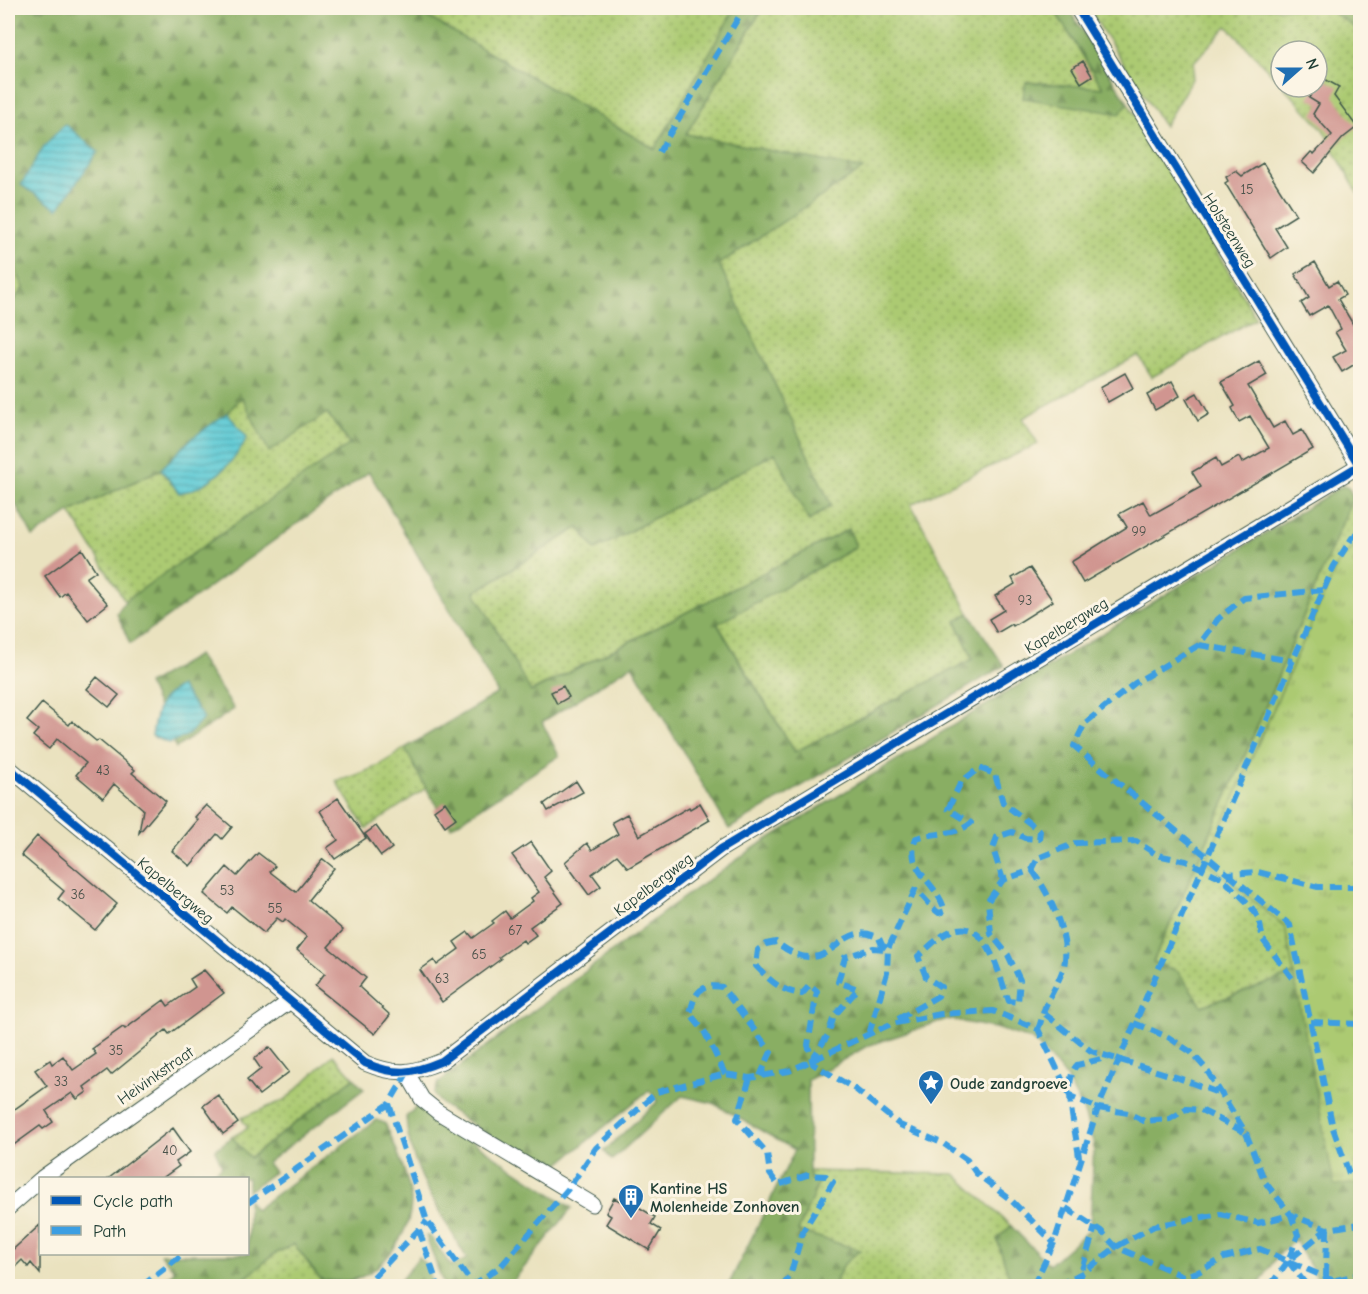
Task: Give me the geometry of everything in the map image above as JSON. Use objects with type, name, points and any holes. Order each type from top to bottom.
[{"type":"street","name":"Holsteenweg","points":[[1077,8],[1360,466]]},
{"type":"street","name":"Kapelbergweg","points":[[8,767],[365,1063],[388,1072],[407,1073],[442,1061],[721,849],[1360,466]]},
{"type":"street","name":"Heivinkstraat","points":[[44,1177],[289,1002]]},
{"type":"street","points":[[407,1073],[422,1100],[438,1112],[592,1204]]},
{"type":"street","name":"Heivinkstraat","points":[[8,1208],[39,1181]]},
{"type":"green space","points":[[8,8],[412,8],[655,149],[735,8],[763,8],[686,134],[863,169],[719,264],[831,505],[809,521],[775,453],[595,550],[579,527],[475,592],[531,692],[849,529],[856,547],[717,624],[795,752],[973,659],[956,621],[969,613],[1004,666],[729,829],[632,665],[542,722],[559,756],[451,827],[426,788],[405,748],[498,693],[369,472],[130,644],[117,613],[125,601],[350,444],[327,413],[269,452],[242,397],[227,413],[161,469],[70,512],[33,537],[8,490],[8,308],[24,287],[8,255]]},
{"type":"green space","points":[[412,8],[735,8],[655,149]]},
{"type":"green space","points":[[763,8],[1053,8],[1104,88],[1026,82],[1128,103],[1256,318],[1152,377],[1138,355],[1023,418],[1038,444],[911,504],[969,613],[956,622],[973,659],[795,752],[717,623],[856,548],[849,529],[530,692],[475,592],[579,527],[595,550],[776,452],[809,521],[831,505],[719,264],[862,169],[686,134]]},
{"type":"green space","points":[[1053,8],[1068,8],[1128,103],[1120,114],[1023,98],[1026,82],[1103,88]]},
{"type":"green space","points":[[1088,8],[1327,8],[1360,31],[1360,193],[1358,194],[1322,128],[1295,99],[1329,99],[1329,39],[1269,39],[1269,71],[1227,26],[1194,62],[1192,79],[1164,126]]},
{"type":"green space","points":[[1327,8],[1344,8],[1360,20],[1360,31]]},
{"type":"green space","points":[[8,255],[24,287],[8,308]]},
{"type":"green space","points":[[242,396],[327,413],[350,445],[125,601],[70,512],[161,469],[179,493],[210,480],[236,456],[247,437],[227,413]]},
{"type":"green space","points":[[1342,486],[1348,487],[1353,497],[1249,746],[1153,962],[1178,971],[1202,1006],[1360,951],[1360,1286],[1322,1286],[1295,1240],[1276,1257],[1258,1286],[1025,1286],[1009,1277],[997,1239],[1011,1226],[1049,1265],[1090,1229],[1094,1144],[1083,1110],[1064,1074],[1033,1040],[995,1028],[947,1019],[867,1046],[808,1080],[809,1171],[810,1179],[819,1182],[798,1231],[860,1250],[844,1264],[833,1286],[728,1286],[795,1150],[713,1103],[682,1096],[612,1160],[604,1151],[658,1101],[649,1090],[547,1174],[443,1105],[434,1095],[438,1083],[684,897],[757,846]]},
{"type":"green space","points":[[1360,494],[1360,951],[1202,1006],[1178,971],[1153,962],[1249,746],[1353,497]]},
{"type":"green space","points":[[1360,541],[1360,1183],[1334,1185],[1285,927],[1206,861],[1338,563]]},
{"type":"green space","points":[[198,655],[234,709],[176,748],[148,684]]},
{"type":"green space","points":[[405,748],[426,788],[366,829],[336,781],[372,768]]},
{"type":"green space","points":[[333,1055],[354,1078],[249,1158],[232,1137],[248,1128],[241,1118],[285,1100]]},
{"type":"green space","points":[[354,1078],[364,1089],[267,1163],[274,1172],[249,1190],[249,1177],[208,1177],[222,1166],[215,1150],[232,1137],[250,1158]]},
{"type":"green space","points":[[416,1107],[430,1113],[572,1208],[509,1286],[444,1286],[426,1236],[430,1236],[451,1266],[467,1259],[428,1191],[413,1155],[406,1117]]},
{"type":"green space","points":[[376,1120],[385,1123],[403,1167],[411,1205],[405,1230],[398,1242],[381,1263],[371,1271],[361,1277],[346,1281],[320,1279],[294,1244],[273,1255],[236,1286],[156,1286],[175,1271],[162,1255],[249,1255],[249,1201],[255,1210]]},
{"type":"green space","points":[[809,1171],[955,1174],[1011,1226],[997,1239],[1009,1276],[1025,1286],[833,1286],[844,1264],[859,1250],[798,1231],[818,1182],[810,1179]]},
{"type":"green space","points":[[294,1244],[320,1279],[338,1282],[361,1277],[343,1286],[236,1286],[273,1255]]},
{"type":"green space","points":[[419,1257],[428,1267],[433,1286],[396,1286]]},
{"type":"water","points":[[65,124],[98,152],[58,209],[21,185],[44,146]]},
{"type":"water","points":[[227,413],[247,437],[236,456],[210,480],[179,493],[161,469],[191,439]]},
{"type":"water","points":[[180,686],[204,718],[188,735],[169,743],[152,736],[155,719],[162,701]]},
{"type":"building","points":[[1083,61],[1092,76],[1081,83],[1072,68]]},
{"type":"building","points":[[1329,81],[1339,87],[1334,96],[1357,127],[1343,138],[1314,173],[1302,162],[1311,152],[1314,154],[1332,135],[1313,114],[1319,104],[1311,99],[1329,99]]},
{"type":"building","points":[[1263,163],[1296,215],[1275,228],[1287,247],[1271,258],[1225,183],[1228,181],[1226,177],[1236,171],[1242,176]]},
{"type":"building","points":[[1315,262],[1329,286],[1337,281],[1345,295],[1338,299],[1360,336],[1360,361],[1342,372],[1333,357],[1346,350],[1335,332],[1341,329],[1328,305],[1309,316],[1301,303],[1309,298],[1295,274]]},
{"type":"building","points":[[1259,361],[1267,375],[1248,386],[1273,428],[1285,421],[1293,435],[1302,430],[1313,449],[1083,583],[1071,562],[1127,527],[1119,514],[1143,501],[1151,515],[1201,487],[1192,472],[1216,458],[1221,467],[1239,457],[1242,463],[1269,448],[1250,416],[1239,422],[1232,408],[1235,406],[1221,382]]},
{"type":"building","points":[[1125,373],[1133,388],[1108,402],[1100,387]]},
{"type":"building","points":[[1172,381],[1180,396],[1155,410],[1147,395]]},
{"type":"building","points":[[1197,393],[1209,414],[1198,421],[1186,399]]},
{"type":"building","points":[[82,549],[96,571],[86,578],[108,604],[88,620],[66,592],[60,597],[45,576]]},
{"type":"building","points":[[1030,568],[1053,601],[1013,626],[1012,624],[997,633],[989,619],[1004,610],[995,596],[1015,584],[1012,578]]},
{"type":"building","points":[[97,677],[119,695],[109,707],[87,689]]},
{"type":"building","points":[[563,686],[569,697],[557,704],[551,692]]},
{"type":"building","points":[[42,703],[69,725],[72,721],[96,741],[99,740],[135,770],[132,773],[166,801],[139,833],[143,809],[114,784],[103,798],[76,775],[86,763],[57,739],[49,749],[33,736],[38,730],[27,721]]},
{"type":"building","points":[[576,781],[583,792],[548,811],[544,804]]},
{"type":"building","points":[[338,798],[366,838],[335,859],[327,848],[338,840],[320,811]]},
{"type":"building","points":[[445,802],[456,818],[445,826],[434,810]]},
{"type":"building","points":[[700,803],[710,820],[628,868],[617,855],[592,874],[601,886],[589,895],[565,862],[587,843],[592,850],[618,834],[612,822],[627,814],[639,836]]},
{"type":"building","points":[[206,805],[232,827],[222,839],[217,834],[190,866],[172,851],[198,820],[195,817]]},
{"type":"building","points":[[376,826],[392,848],[381,856],[365,834]]},
{"type":"building","points":[[37,836],[117,904],[95,930],[58,899],[64,891],[21,855]]},
{"type":"building","points":[[531,842],[551,871],[544,877],[563,903],[530,927],[536,935],[525,943],[523,940],[499,957],[501,959],[442,1002],[420,970],[434,960],[437,965],[459,949],[454,942],[468,932],[473,938],[494,923],[492,921],[505,911],[510,918],[533,901],[531,898],[539,892],[512,855]]},
{"type":"building","points":[[258,853],[275,866],[270,872],[296,892],[323,859],[334,868],[308,900],[343,930],[328,947],[366,978],[359,987],[390,1015],[375,1034],[315,986],[325,973],[297,950],[307,937],[285,919],[283,922],[277,918],[264,933],[232,907],[227,913],[204,894],[227,867],[237,876]]},
{"type":"building","points":[[204,970],[224,993],[169,1034],[166,1030],[111,1075],[107,1070],[84,1087],[87,1092],[77,1099],[72,1093],[46,1111],[53,1122],[43,1129],[40,1126],[8,1149],[8,1114],[47,1086],[35,1070],[50,1060],[52,1064],[63,1056],[73,1070],[96,1054],[92,1049],[123,1027],[125,1029],[164,1000],[168,1006],[195,987],[190,979]]},
{"type":"building","points":[[269,1047],[289,1072],[259,1095],[247,1080],[261,1069],[254,1059]]},
{"type":"building","points":[[218,1095],[238,1123],[223,1134],[203,1106]]},
{"type":"building","points":[[173,1128],[190,1152],[176,1162],[179,1166],[164,1177],[111,1177]]},
{"type":"building","name":"Kantine HS Molenheide Zonhoven","points":[[622,1197],[655,1217],[651,1224],[661,1230],[649,1250],[606,1224],[611,1216],[606,1213],[614,1198],[620,1201]]},
{"type":"building","points":[[39,1226],[40,1274],[31,1263],[28,1267],[22,1260],[8,1274],[8,1254]]},
{"type":"marked path","points":[[659,152],[744,8]]},
{"type":"marked path","points":[[1033,1286],[1054,1243],[1098,1108],[1334,566],[1352,538],[1360,531]]},
{"type":"marked path","points":[[1323,590],[1244,598],[1218,619],[1199,645],[1135,683],[1085,723],[1074,746],[1228,874],[1258,872],[1318,887],[1360,887]]},
{"type":"marked path","points":[[1199,645],[1292,661]]},
{"type":"marked path","points":[[811,1061],[828,1035],[834,1016],[858,989],[838,982],[845,957],[873,948],[888,949],[915,890],[939,913],[945,911],[941,900],[918,868],[913,850],[916,838],[952,832],[971,823],[948,809],[961,782],[979,768],[995,774],[1003,803],[1040,831],[1039,839],[1025,838],[1012,832],[997,837],[993,849],[1003,880]]},
{"type":"marked path","points":[[898,1019],[938,996],[941,987],[926,977],[918,956],[943,935],[961,929],[972,931],[981,938],[995,962],[1009,1001],[1018,1002],[1020,980],[1008,955],[991,934],[988,901],[1003,880],[1032,870],[1038,858],[1076,843],[1136,841],[1157,855],[1186,861],[1222,878],[1250,905],[1259,919],[1263,940],[1292,978]]},
{"type":"marked path","points":[[1032,870],[1057,915],[1065,955],[1064,966],[1038,1029]]},
{"type":"marked path","points":[[1228,874],[1290,925],[1333,1128],[1350,1176],[1360,1176]]},
{"type":"marked path","points":[[869,1034],[887,973],[888,949],[882,945],[879,938],[865,933],[853,935],[822,954],[810,957],[795,954],[776,942],[766,944],[758,950],[756,966],[776,984],[802,994],[810,985],[817,991],[808,1045],[813,1064],[855,1089],[900,1125],[944,1144],[967,1160],[976,1173],[1011,1200],[1054,1243]]},
{"type":"marked path","points":[[725,1074],[704,1031],[690,1014],[699,992],[714,986],[722,987],[771,1052],[760,1076]]},
{"type":"marked path","points":[[472,1286],[501,1266],[568,1189],[596,1148],[657,1092],[725,1074],[750,1078],[789,1071],[891,1024],[941,1014],[993,1011],[1038,1029],[1070,1096],[1098,1108],[1128,1113],[1144,1121],[1170,1119],[1186,1109],[1201,1110],[1246,1133]]},
{"type":"marked path","points":[[1045,1014],[1091,1051],[1176,1077],[1221,1094]]},
{"type":"marked path","points":[[1311,1022],[1360,1024]]},
{"type":"marked path","points":[[1134,1023],[1168,1037],[1191,1052],[1206,1069],[1246,1133],[1265,1182],[1291,1215],[1327,1229]]},
{"type":"marked path","points":[[1079,1158],[1071,1109],[1072,1073],[1077,1065],[1109,1057]]},
{"type":"marked path","points":[[249,1202],[389,1104],[407,1073]]},
{"type":"marked path","points":[[750,1078],[737,1119],[767,1153],[770,1174],[778,1185],[807,1175],[826,1176],[833,1182],[803,1231],[790,1276],[783,1286]]},
{"type":"marked path","points":[[389,1104],[427,1221],[474,1286]]},
{"type":"marked path","points":[[1066,1208],[1101,1231],[1116,1247],[1183,1276],[1198,1272],[1224,1258],[1260,1249],[1346,1286]]},
{"type":"marked path","points":[[1057,1286],[1084,1272],[1116,1247],[1154,1226],[1220,1214],[1258,1223],[1291,1215],[1298,1235],[1288,1261]]},
{"type":"marked path","points":[[359,1286],[367,1284],[427,1221]]},
{"type":"marked path","points":[[1270,1286],[1288,1261],[1327,1229],[1360,1224]]},
{"type":"marked path","points":[[1077,1286],[1095,1227]]},
{"type":"marked path","points":[[1326,1276],[1327,1229]]},
{"type":"marked path","points":[[419,1230],[438,1286]]},
{"type":"marked path","points":[[142,1286],[182,1255]]},
{"type":"marked path","points":[[1288,1261],[1307,1286]]},
{"type":"marked path","points":[[1336,1280],[1360,1274]]},
{"type":"cycle path","points":[[1077,8],[1360,467]]},
{"type":"cycle path","points":[[8,767],[365,1063],[395,1072],[421,1069],[442,1061],[721,849],[1360,465]]},
{"type":"place","name":"Oude zandgroeve","points":[[931,1106]]},
{"type":"place","name":"Kantine HS Molenheide Zonhoven","points":[[631,1220]]}]
